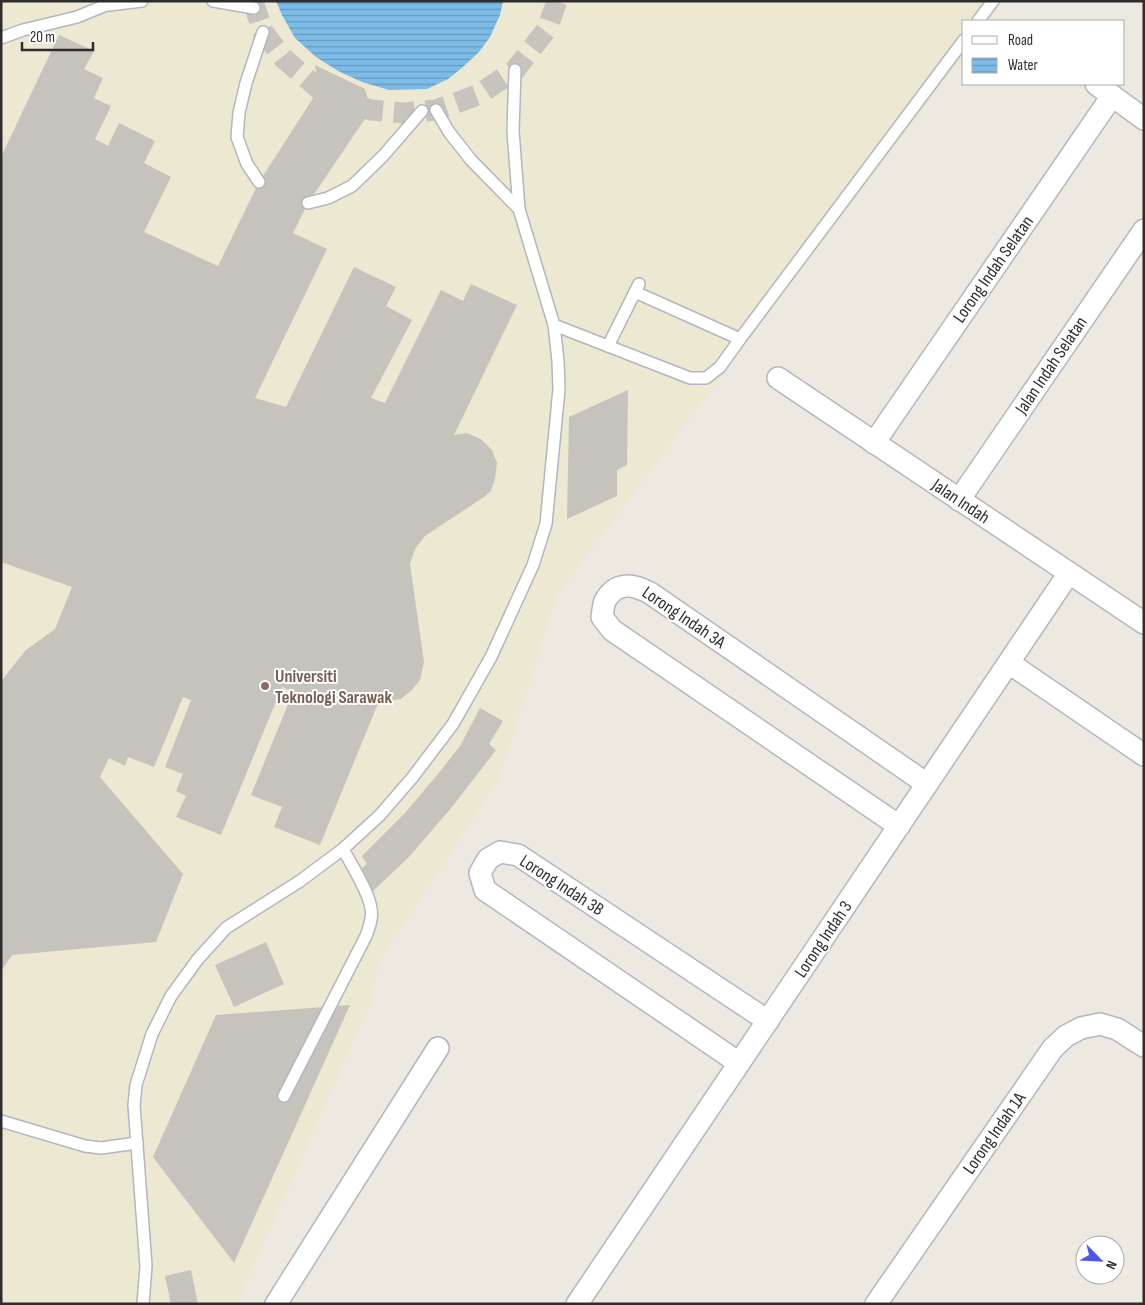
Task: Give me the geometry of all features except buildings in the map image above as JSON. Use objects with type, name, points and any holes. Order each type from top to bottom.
[{"type":"street","points":[[1104,90],[1144,119]]},
{"type":"street","name":"Lorong Indah Selatan","points":[[874,443],[1104,90]]},
{"type":"street","name":"Jalan Indah Selatan","points":[[959,500],[1144,230]]},
{"type":"street","name":"Jalan Indah","points":[[778,378],[1144,623]]},
{"type":"street","name":"Lorong Indah 3","points":[[577,1304],[1069,573]]},
{"type":"street","name":"Lorong Indah 3A","points":[[899,826],[612,630],[602,617],[605,602],[613,591],[623,586],[638,586],[927,784]]},
{"type":"street","points":[[1009,663],[1144,755]]},
{"type":"street","name":"Lorong Indah 3B","points":[[739,1064],[485,890],[480,873],[488,859],[500,852],[518,855],[768,1021]]},
{"type":"street","name":"Lorong Indah 1A","points":[[876,1304],[1053,1048],[1066,1036],[1082,1028],[1100,1024],[1117,1028],[1144,1046]]},
{"type":"street","points":[[276,1304],[438,1048]]},
{"type":"lane","points":[[1,38],[24,30],[77,17],[112,3],[142,1]]},
{"type":"lane","points":[[212,1],[254,8]]},
{"type":"lane","points":[[979,20],[993,1]]},
{"type":"lane","points":[[258,182],[247,164],[238,137],[239,113],[246,83],[263,32]]},
{"type":"lane","points":[[554,325],[690,378],[706,378],[720,367],[962,43]]},
{"type":"lane","points":[[143,1304],[146,1266],[134,1105],[136,1085],[152,1034],[171,996],[198,958],[226,928],[300,881],[343,849],[380,815],[412,778],[453,724],[491,657],[533,565],[546,524],[559,398],[558,361],[554,325],[520,209],[513,131],[515,70]]},
{"type":"lane","points":[[436,110],[471,160],[520,209]]},
{"type":"lane","points":[[308,203],[328,198],[352,186],[383,156],[422,111]]},
{"type":"lane","points":[[608,346],[637,288],[740,339]]},
{"type":"lane","points":[[284,1096],[366,936],[371,922],[372,910],[369,899],[343,849]]},
{"type":"lane","points":[[1,1121],[84,1146],[101,1148],[137,1143]]},
{"type":"shaded area","name":"Universiti Teknologi Sarawak","points":[[1,1],[1004,1],[990,20],[962,20],[962,58],[558,594],[499,779],[378,964],[372,1000],[237,1304],[1,1304]]},
{"type":"water","points":[[276,1],[503,1],[500,15],[490,37],[479,52],[448,79],[427,89],[389,90],[362,82],[338,71],[316,57],[295,38]]},
{"type":"tunnel","points":[[253,1],[263,32],[283,58],[319,89],[345,102],[371,110],[403,113],[436,110],[478,95],[515,70],[547,29],[557,1]]},
{"type":"place","name":"Universiti Teknologi Sarawak","points":[[265,686]]}]
